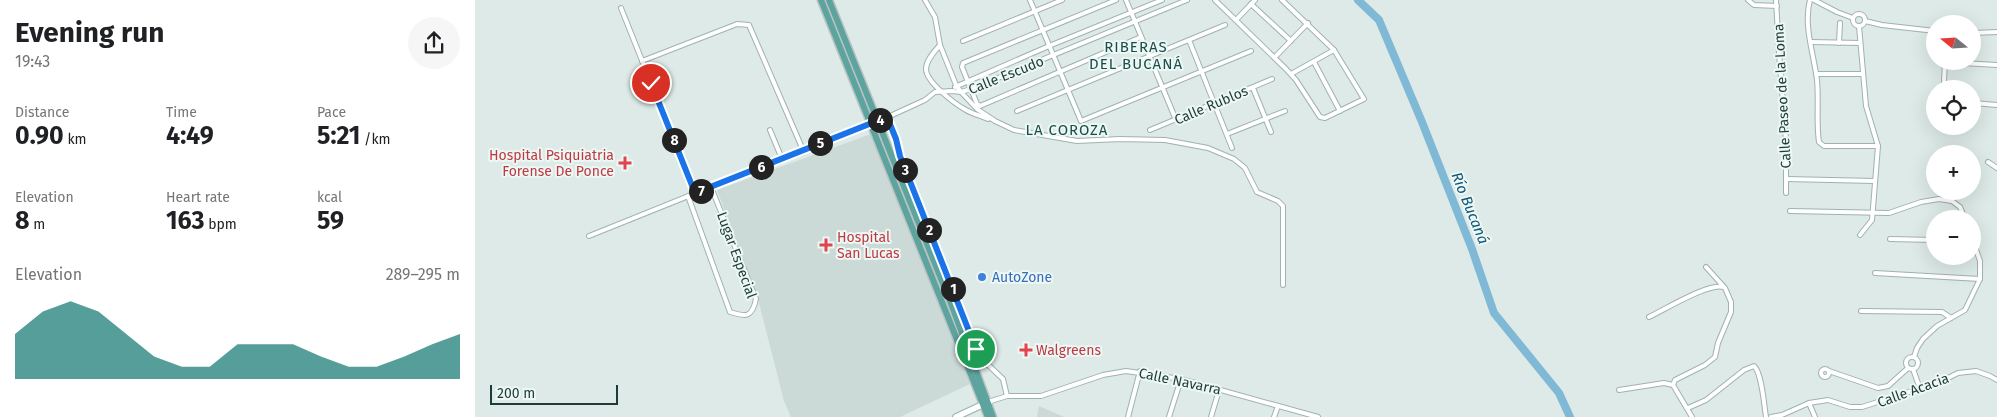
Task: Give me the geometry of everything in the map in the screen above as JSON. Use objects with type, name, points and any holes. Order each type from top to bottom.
[{"type":"main road","points":[[821,0],[874,123]]},
{"type":"main road","points":[[829,0],[874,123],[985,403],[993,417]]},
{"type":"main road","points":[[985,403],[988,417]]},
{"type":"street","points":[[925,0],[935,17],[940,45],[961,92],[977,109],[995,121]]},
{"type":"street","points":[[1030,0],[1081,121],[1251,51]]},
{"type":"street","points":[[963,41],[1062,0]]},
{"type":"street","points":[[1116,0],[963,63],[962,67],[977,104],[980,106],[1141,37]]},
{"type":"street","points":[[1126,0],[1164,88],[1175,120]]},
{"type":"street","name":"Calle Escudo","points":[[1163,0],[967,80],[957,85],[953,91],[961,92],[971,89],[1187,0]]},
{"type":"street","points":[[1215,0],[1291,74],[1320,117],[1325,118],[1364,99],[1335,50],[1282,0]]},
{"type":"street","points":[[1748,0],[1754,6],[1777,6]]},
{"type":"street","name":"Calle Paseo de la Loma","points":[[1776,0],[1786,140],[1786,193]]},
{"type":"street","points":[[1810,0],[1808,15],[1809,37],[1816,74],[1819,142],[1824,146],[1878,146]]},
{"type":"street","points":[[1814,0],[1853,18]]},
{"type":"street","points":[[1236,20],[1253,2],[1291,41]]},
{"type":"street","points":[[621,8],[695,193]]},
{"type":"street","points":[[1853,18],[1857,14],[1861,14],[1865,21]]},
{"type":"street","points":[[1853,18],[1854,23],[1859,26]]},
{"type":"street","points":[[1859,26],[1865,21]]},
{"type":"street","points":[[1865,21],[1926,30]]},
{"type":"street","points":[[1275,58],[1308,23]]},
{"type":"street","points":[[1839,23],[1839,42]]},
{"type":"street","points":[[642,61],[737,24],[749,25],[803,150]]},
{"type":"street","points":[[1017,111],[1225,25]]},
{"type":"street","points":[[1859,26],[1866,106],[1878,146],[1872,220],[1860,235]]},
{"type":"street","points":[[1981,33],[1997,32]]},
{"type":"street","points":[[1189,40],[1232,148]]},
{"type":"street","points":[[1811,42],[1860,43]]},
{"type":"street","points":[[940,45],[927,63],[926,70],[929,78],[941,91],[967,110],[1014,130],[1077,141],[1120,139],[1165,140],[1208,148],[1234,159],[1245,168],[1257,192],[1278,201],[1283,206],[1283,285]]},
{"type":"street","points":[[1291,74],[1335,50]]},
{"type":"street","points":[[1314,62],[1340,111]]},
{"type":"street","points":[[1981,64],[1997,65]]},
{"type":"street","points":[[1816,74],[1863,74]]},
{"type":"street","name":"Calle Rublos","points":[[1151,130],[1272,79]]},
{"type":"street","points":[[1253,88],[1271,132]]},
{"type":"street","points":[[589,236],[874,123],[925,100],[935,92],[953,91]]},
{"type":"street","points":[[1981,104],[1997,105]]},
{"type":"street","points":[[1227,134],[1285,111]]},
{"type":"street","points":[[887,117],[896,139],[900,156],[976,349],[982,359],[1003,380],[1007,396]]},
{"type":"street","points":[[770,130],[781,159]]},
{"type":"street","points":[[1988,162],[1997,168]]},
{"type":"street","points":[[1786,179],[1875,181]]},
{"type":"street","name":"Lugar Especial","points":[[688,196],[730,312],[741,315],[749,314],[754,310],[756,299],[711,187]]},
{"type":"street","points":[[1790,211],[1889,213],[1921,202],[1939,200],[1952,201],[1960,206],[1962,210]]},
{"type":"street","points":[[1890,239],[1926,240]]},
{"type":"street","points":[[1914,358],[1917,348],[1923,339],[1937,326],[1965,310],[1980,279],[1979,265]]},
{"type":"street","points":[[1673,385],[1675,380],[1705,365],[1715,357],[1718,343],[1731,312],[1731,302],[1725,288],[1706,267]]},
{"type":"street","points":[[1875,273],[1980,279]]},
{"type":"street","points":[[1649,318],[1692,295],[1718,286],[1725,288]]},
{"type":"street","points":[[1861,311],[1942,312],[1951,318]]},
{"type":"street","points":[[1908,368],[1906,360],[1914,358]]},
{"type":"street","points":[[1913,369],[1918,364],[1914,358]]},
{"type":"street","points":[[1688,408],[1706,400],[1744,370],[1754,366],[1758,373],[1766,417]]},
{"type":"street","points":[[1908,368],[1913,369]]},
{"type":"street","points":[[1829,371],[1878,388],[1888,386],[1908,368]]},
{"type":"street","points":[[1913,369],[1920,389]]},
{"type":"street","name":"Calle Navarra","points":[[957,417],[985,403],[1007,396],[1041,396],[1103,375],[1126,371],[1140,371],[1181,379],[1304,415],[1318,417]]},
{"type":"street","points":[[1128,417],[1140,371]]},
{"type":"street","name":"Calle Acacia","points":[[1771,417],[1782,415],[1809,403],[1828,400],[1850,407],[1862,407],[1940,382],[1958,373],[1976,371],[1997,380]]},
{"type":"street","points":[[1169,417],[1181,379]]},
{"type":"street","points":[[1619,390],[1664,383],[1673,385],[1692,417]]},
{"type":"street","points":[[1211,417],[1219,390]]},
{"type":"street","points":[[1809,403],[1815,417]]},
{"type":"street","points":[[1274,417],[1278,406]]},
{"type":"shaded area","name":"Hospital San Lucas","points":[[871,134],[970,384],[900,417],[791,417],[784,401],[758,299],[717,190]]},
{"type":"shaded area","points":[[1039,406],[1064,417],[1037,417]]},
{"type":"waterway","name":"Río Bucaná","points":[[1358,0],[1379,20],[1472,249],[1494,313],[1559,393],[1570,417]]},
{"type":"place","name":"Hospital Psiquiatria Forense De Ponce","points":[[625,163]]},
{"type":"place","name":"Hospital San Lucas","points":[[826,245]]},
{"type":"place","name":"AutoZone","points":[[982,277]]},
{"type":"place","name":"Walgreens","points":[[1026,350]]},
{"type":"district","name":"RIBERAS DEL BUCANÁ","points":[[1136,56]]},
{"type":"district","name":"LA COROZA","points":[[1067,130]]},
{"type":"route","points":[[651,83],[695,193],[837,136],[871,125],[887,117],[896,139],[900,156],[976,349]]}]
